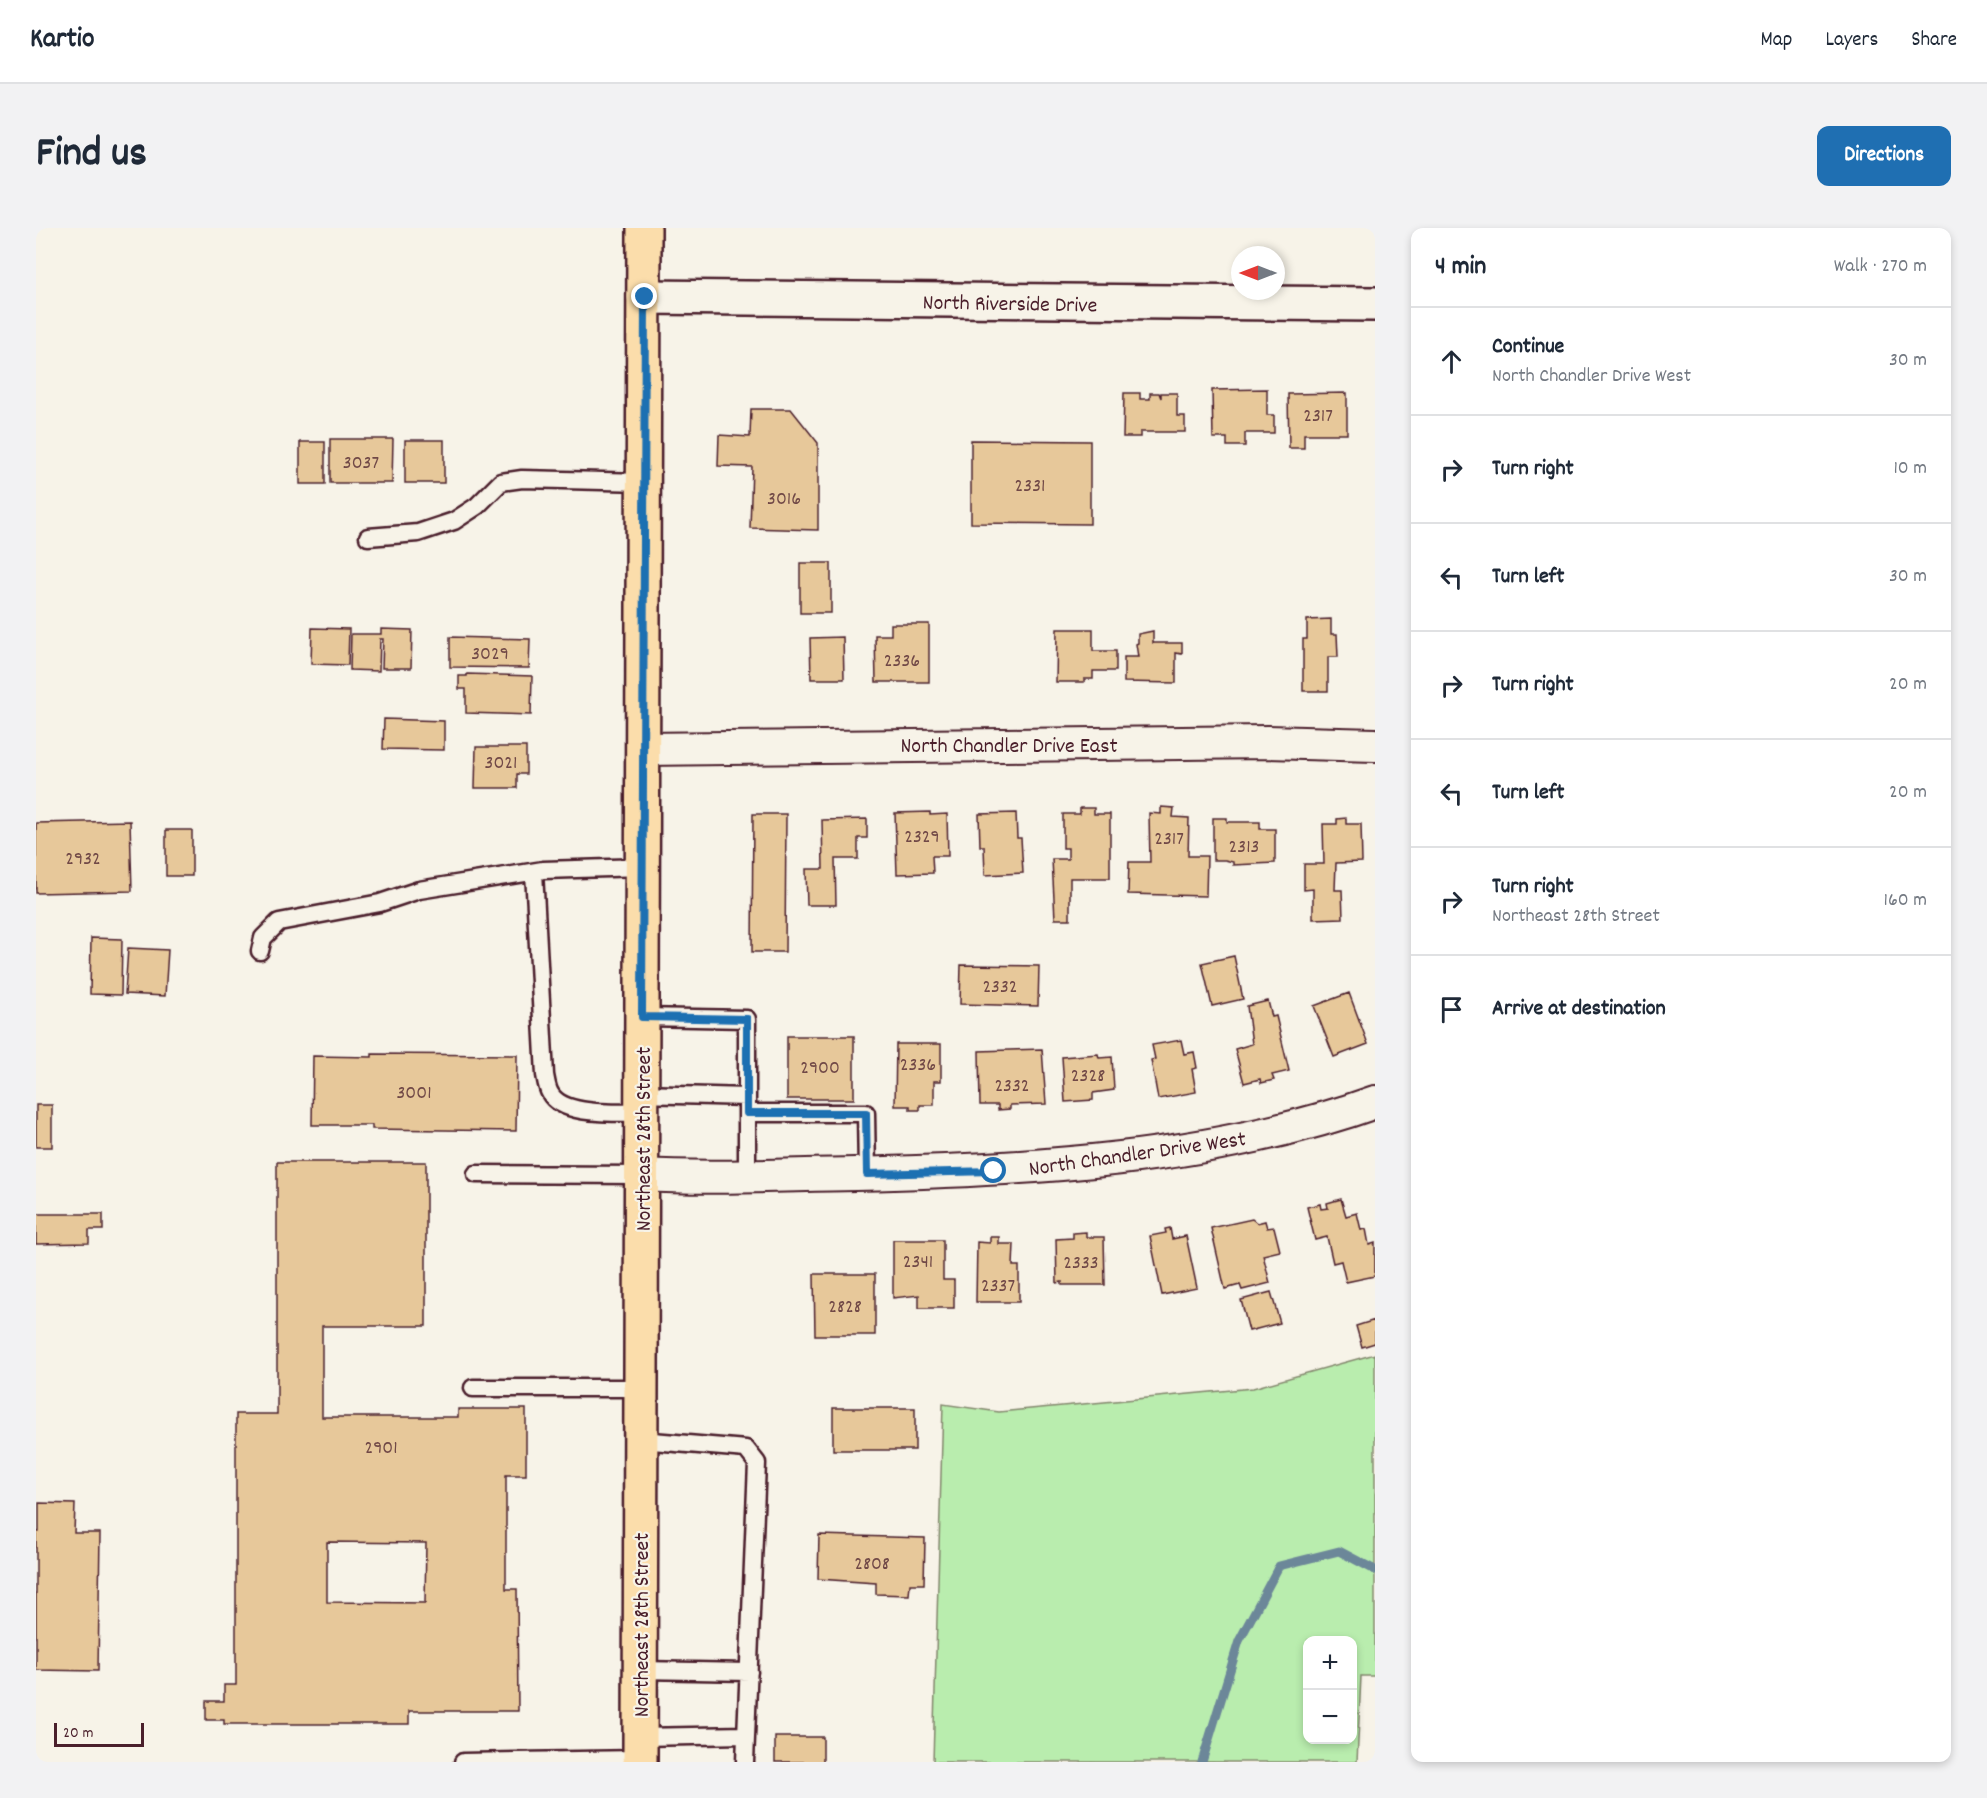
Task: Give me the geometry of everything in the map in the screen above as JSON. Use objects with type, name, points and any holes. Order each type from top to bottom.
[{"type":"main road","name":"Northeast 28th Street","points":[[640,1753],[644,228]]},
{"type":"main road","name":"North Riverside Drive","points":[[645,297],[1375,304]]},
{"type":"street","name":"North Chandler Drive East","points":[[643,749],[1257,742],[1375,745]]},
{"type":"street","name":"North Chandler Drive West","points":[[642,1175],[747,1176],[994,1171],[1218,1145],[1340,1115],[1375,1102]]},
{"type":"lane","points":[[368,537],[418,533],[454,521],[477,506],[501,482],[522,479],[644,482]]},
{"type":"lane","points":[[260,951],[263,938],[279,922],[380,903],[419,890],[534,872],[643,867]]},
{"type":"lane","points":[[534,872],[545,1075],[550,1093],[561,1105],[580,1110],[642,1104],[747,1105],[866,1113],[867,1174]]},
{"type":"lane","points":[[642,1017],[747,1019],[747,1176]]},
{"type":"lane","points":[[476,1174],[642,1175]]},
{"type":"lane","points":[[473,1388],[641,1388]]},
{"type":"lane","points":[[641,1440],[746,1449],[756,1463],[745,1762]]},
{"type":"lane","points":[[640,1670],[748,1672]]},
{"type":"lane","points":[[463,1762],[640,1753],[746,1736]]},
{"type":"green space","points":[[1375,1354],[1375,1676],[1361,1676],[1357,1762],[933,1762],[943,1404],[999,1412],[1253,1388]]},
{"type":"building","points":[[1267,389],[1267,415],[1274,415],[1274,433],[1245,433],[1245,446],[1227,446],[1227,438],[1213,438],[1212,390]]},
{"type":"building","points":[[1124,393],[1140,393],[1140,399],[1150,399],[1150,393],[1159,393],[1161,398],[1161,393],[1177,393],[1177,416],[1185,416],[1185,432],[1140,432],[1140,437],[1123,437]]},
{"type":"building","points":[[1347,393],[1347,434],[1304,434],[1304,448],[1289,448],[1288,394]]},
{"type":"building","points":[[751,409],[791,409],[818,443],[818,530],[750,528],[752,467],[718,466],[719,435],[750,437]]},
{"type":"building","points":[[330,439],[393,439],[392,483],[330,483]]},
{"type":"building","points":[[405,440],[444,440],[444,483],[405,483]]},
{"type":"building","points":[[971,440],[1090,441],[1090,524],[971,523]]},
{"type":"building","points":[[300,442],[325,442],[325,484],[300,484]]},
{"type":"building","points":[[800,563],[831,563],[831,613],[800,613]]},
{"type":"building","points":[[1331,619],[1331,634],[1337,634],[1338,657],[1328,657],[1328,691],[1303,691],[1303,639],[1307,639],[1307,620]]},
{"type":"building","points":[[891,624],[929,624],[929,682],[876,682],[875,635],[891,635]]},
{"type":"building","points":[[312,628],[349,629],[348,665],[311,664]]},
{"type":"building","points":[[381,629],[412,630],[411,668],[382,668],[383,639],[380,639],[379,671],[350,670],[351,634],[381,634]]},
{"type":"building","points":[[1057,629],[1093,629],[1093,651],[1116,651],[1116,671],[1093,671],[1093,679],[1084,679],[1084,682],[1056,682]]},
{"type":"building","points":[[1153,631],[1153,643],[1182,643],[1182,654],[1176,653],[1176,683],[1124,682],[1124,657],[1138,657],[1136,644],[1138,634]]},
{"type":"building","points":[[450,637],[530,639],[529,668],[450,667]]},
{"type":"building","points":[[843,637],[844,679],[811,679],[810,638]]},
{"type":"building","points":[[467,674],[532,676],[531,715],[466,713],[466,689],[459,689],[459,676],[467,676]]},
{"type":"building","points":[[384,719],[444,721],[444,750],[383,749]]},
{"type":"building","points":[[476,747],[526,747],[526,774],[517,774],[517,788],[475,788]]},
{"type":"building","points":[[1161,807],[1174,808],[1173,817],[1189,818],[1188,856],[1207,856],[1206,896],[1128,894],[1129,862],[1150,862],[1149,813],[1161,814]]},
{"type":"building","points":[[1080,808],[1094,808],[1094,814],[1110,814],[1110,878],[1070,878],[1070,919],[1055,919],[1052,859],[1068,859],[1068,848],[1063,848],[1063,814],[1080,814]]},
{"type":"building","points":[[930,812],[930,815],[947,814],[948,856],[932,856],[933,873],[897,874],[895,813]]},
{"type":"building","points":[[1016,813],[1017,838],[1021,838],[1023,873],[985,875],[984,846],[980,846],[979,814]]},
{"type":"building","points":[[753,814],[786,814],[785,952],[752,952]]},
{"type":"building","points":[[1213,818],[1227,818],[1227,822],[1260,822],[1260,829],[1275,829],[1275,863],[1233,865],[1233,862],[1225,860],[1213,860]]},
{"type":"building","points":[[1346,818],[1346,824],[1361,824],[1362,862],[1336,863],[1335,890],[1342,890],[1343,918],[1313,919],[1313,889],[1304,890],[1304,864],[1324,864],[1323,824],[1337,824],[1337,819]]},
{"type":"building","points":[[867,819],[867,838],[858,838],[858,859],[835,859],[836,905],[807,905],[806,869],[823,869],[822,820]]},
{"type":"building","points":[[130,821],[132,891],[36,893],[36,823]]},
{"type":"building","points":[[166,830],[192,830],[192,876],[166,876]]},
{"type":"building","points":[[91,938],[122,939],[121,995],[90,994]]},
{"type":"building","points":[[128,948],[168,950],[165,996],[125,994]]},
{"type":"building","points":[[1234,956],[1243,999],[1212,1006],[1202,963]]},
{"type":"building","points":[[961,965],[1039,966],[1038,1006],[960,1004]]},
{"type":"building","points":[[1349,993],[1368,1044],[1334,1057],[1314,1006]]},
{"type":"building","points":[[1268,1001],[1272,1017],[1276,1016],[1289,1071],[1272,1075],[1274,1080],[1261,1083],[1260,1079],[1244,1083],[1235,1049],[1252,1044],[1247,1006]]},
{"type":"building","points":[[787,1036],[854,1036],[854,1099],[787,1099]]},
{"type":"building","points":[[1181,1040],[1184,1054],[1194,1052],[1197,1068],[1192,1069],[1196,1092],[1158,1099],[1151,1060],[1155,1059],[1152,1045]]},
{"type":"building","points":[[896,1044],[941,1044],[941,1081],[934,1081],[934,1105],[920,1105],[920,1110],[910,1110],[910,1106],[895,1106]]},
{"type":"building","points":[[1042,1049],[1046,1104],[1010,1105],[1010,1109],[998,1110],[998,1105],[980,1105],[979,1051]]},
{"type":"building","points":[[372,1054],[517,1055],[516,1131],[372,1129],[372,1125],[312,1125],[313,1056],[372,1057]]},
{"type":"building","points":[[1098,1054],[1099,1058],[1112,1057],[1114,1090],[1093,1093],[1093,1100],[1065,1102],[1062,1057]]},
{"type":"building","points":[[36,1105],[52,1105],[52,1147],[36,1147]]},
{"type":"building","points":[[277,1162],[426,1162],[426,1326],[322,1326],[322,1417],[458,1417],[458,1409],[526,1409],[526,1475],[506,1475],[506,1589],[517,1589],[518,1711],[409,1711],[409,1724],[224,1724],[224,1720],[206,1720],[206,1701],[224,1701],[224,1685],[236,1685],[236,1414],[277,1414]],"holes":[[[327,1542],[426,1543],[425,1603],[327,1602]]]},
{"type":"building","points":[[1341,1199],[1346,1216],[1357,1213],[1361,1230],[1366,1229],[1369,1245],[1375,1243],[1375,1276],[1346,1282],[1341,1261],[1333,1263],[1327,1237],[1315,1240],[1307,1207],[1320,1204],[1321,1209],[1328,1208],[1327,1203]]},
{"type":"building","points":[[36,1214],[103,1214],[103,1230],[89,1230],[89,1243],[36,1244]]},
{"type":"building","points":[[1252,1219],[1257,1223],[1265,1221],[1267,1228],[1274,1227],[1280,1251],[1263,1255],[1270,1283],[1242,1290],[1240,1285],[1225,1289],[1211,1228]]},
{"type":"building","points":[[1170,1228],[1172,1239],[1186,1236],[1197,1288],[1162,1295],[1150,1236],[1166,1233],[1165,1229]]},
{"type":"building","points":[[1086,1232],[1086,1237],[1104,1237],[1105,1285],[1057,1283],[1056,1239],[1073,1238],[1073,1233]]},
{"type":"building","points":[[990,1237],[999,1237],[999,1244],[1014,1244],[1013,1266],[1019,1266],[1019,1302],[976,1302],[977,1242],[990,1243]]},
{"type":"building","points":[[893,1240],[943,1240],[943,1280],[954,1280],[954,1308],[919,1308],[919,1295],[893,1298]]},
{"type":"building","points":[[814,1274],[875,1274],[875,1335],[815,1335]]},
{"type":"building","points":[[1271,1292],[1280,1323],[1249,1331],[1241,1300]]},
{"type":"building","points":[[1375,1320],[1375,1343],[1362,1347],[1356,1326]]},
{"type":"building","points":[[833,1408],[915,1408],[915,1450],[833,1450]]},
{"type":"building","points":[[39,1503],[75,1504],[74,1533],[100,1533],[98,1671],[36,1670],[36,1532],[39,1532]]},
{"type":"building","points":[[819,1535],[925,1538],[924,1584],[910,1584],[909,1595],[876,1594],[876,1583],[818,1579]]},
{"type":"building","points":[[775,1737],[823,1737],[823,1762],[775,1762]]},
{"type":"waterway","points":[[1202,1762],[1239,1641],[1279,1566],[1339,1551],[1375,1570]]},
{"type":"route","points":[[645,297],[642,1017],[747,1019],[747,1113],[866,1113],[867,1174],[994,1171]]}]
